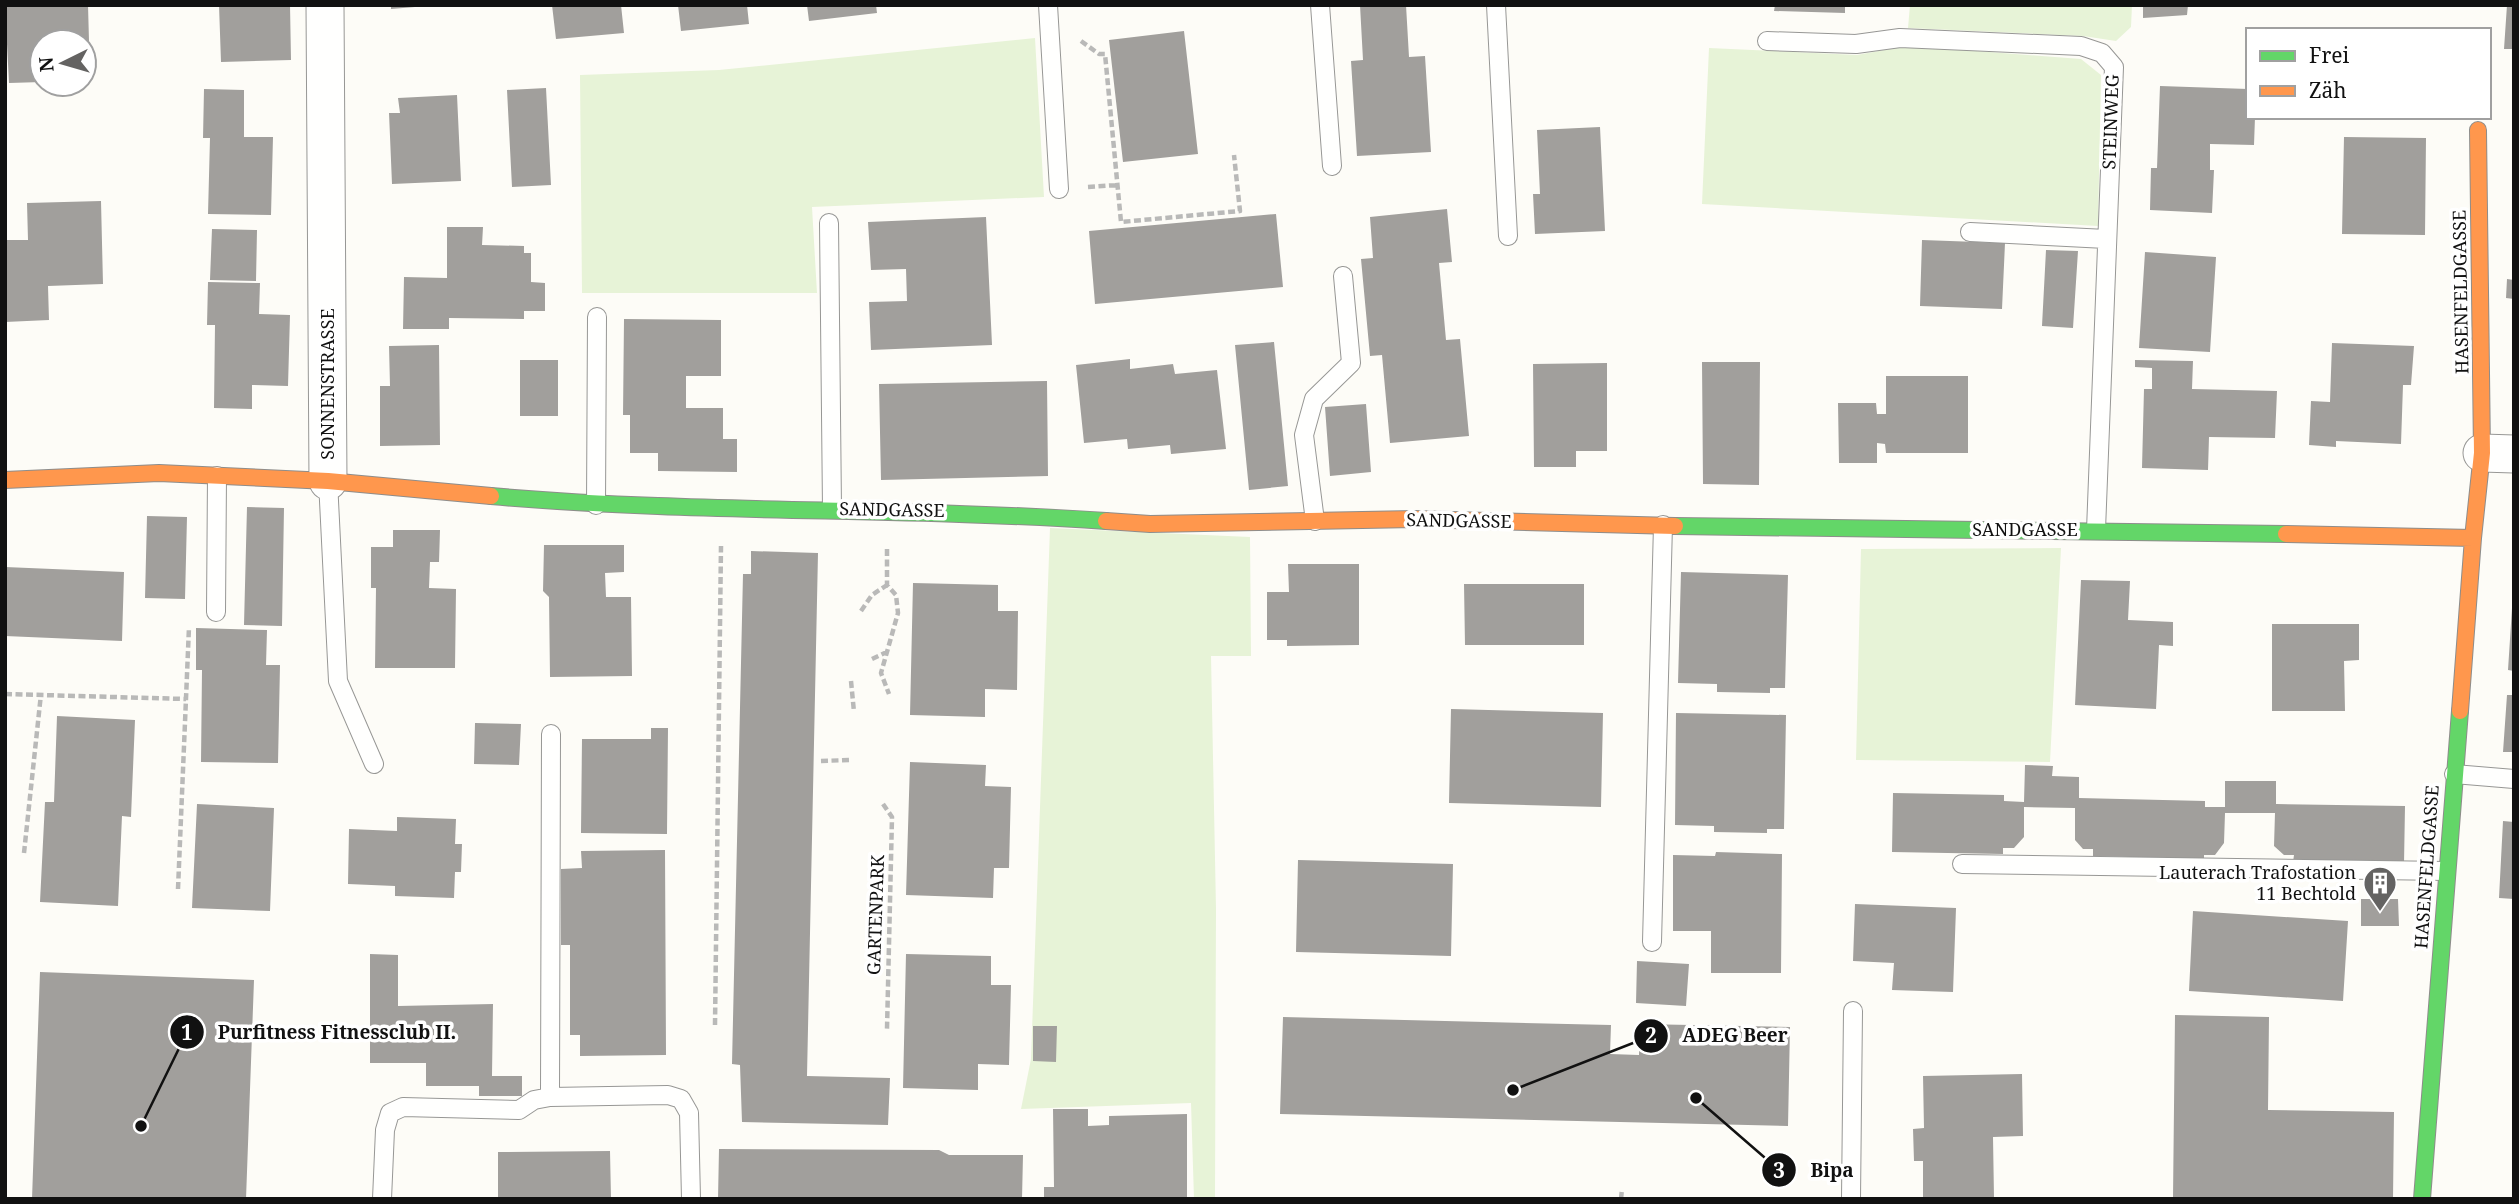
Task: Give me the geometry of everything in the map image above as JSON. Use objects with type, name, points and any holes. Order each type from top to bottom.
[{"type":"street","name":"SONNENSTRASSE","points":[[5,480],[159,473],[328,481],[325,5]]},
{"type":"street","name":"HASENFELDGASSE","points":[[2478,130],[2498,454]]},
{"type":"street","points":[[2473,538],[2498,454]]},
{"type":"street","name":"SANDGASSE","points":[[328,481],[596,505],[977,512],[1150,524],[1415,519],[2473,538]]},
{"type":"street","name":"HASENFELDGASSE","points":[[2422,1199],[2473,538]]},
{"type":"lane","points":[[1048,5],[1059,189]]},
{"type":"lane","points":[[1320,5],[1332,166]]},
{"type":"lane","points":[[1496,5],[1508,236]]},
{"type":"lane","name":"STEINWEG","points":[[1768,41],[1856,44],[1900,38],[2081,46],[2102,53],[2114,67],[2096,530]]},
{"type":"lane","points":[[829,223],[832,509]]},
{"type":"lane","points":[[1970,232],[2106,239]]},
{"type":"lane","points":[[1315,521],[1304,435],[1314,399],[1351,363],[1343,276]]},
{"type":"lane","points":[[596,505],[597,317]]},
{"type":"lane","points":[[216,612],[217,475]]},
{"type":"lane","points":[[328,481],[338,681],[374,764]]},
{"type":"lane","points":[[1652,942],[1663,525]]},
{"type":"lane","points":[[550,1097],[551,734]]},
{"type":"lane","points":[[2454,774],[2514,779]]},
{"type":"lane","points":[[1962,864],[2446,871]]},
{"type":"lane","points":[[1852,1199],[1853,1011]]},
{"type":"lane","points":[[382,1199],[385,1130],[390,1113],[403,1107],[519,1110],[534,1100],[550,1097],[668,1095],[681,1099],[688,1114],[691,1199]]},
{"type":"path","points":[[1078,37],[1099,54],[1105,54],[1121,222],[1240,211],[1234,155]]},
{"type":"path","points":[[715,1025],[722,507]]},
{"type":"path","points":[[887,510],[887,585],[896,595],[898,613],[881,673],[889,694]]},
{"type":"path","points":[[861,611],[872,595],[887,585]]},
{"type":"path","points":[[178,889],[190,613],[216,612]]},
{"type":"path","points":[[872,659],[889,651]]},
{"type":"path","points":[[851,681],[854,712]]},
{"type":"path","points":[[5,694],[186,699]]},
{"type":"path","points":[[24,853],[41,694]]},
{"type":"path","points":[[821,761],[849,760]]},
{"type":"path","name":"GARTENPARK","points":[[883,804],[892,817],[887,1029]]},
{"type":"path","points":[[1621,1199],[1622,1189]]},
{"type":"green space","points":[[1910,5],[2132,5],[2131,27],[2116,41],[2083,36],[1908,28]]},
{"type":"green space","points":[[1035,38],[1044,197],[812,207],[817,293],[582,293],[580,75],[719,70]]},
{"type":"green space","points":[[1925,47],[2081,59],[2101,75],[2098,226],[1702,204],[1709,48],[1857,55],[1895,48]]},
{"type":"green space","points":[[1050,528],[1250,537],[1251,656],[1211,656],[1216,909],[1215,1199],[1194,1199],[1191,1103],[1021,1109],[1031,1059]]},
{"type":"green space","points":[[2061,548],[2050,762],[1856,760],[1861,549]]},
{"type":"building","points":[[5,5],[88,5],[89,28],[28,28],[28,82],[9,83]]},
{"type":"building","points":[[219,5],[290,5],[291,60],[221,62]]},
{"type":"building","points":[[391,5],[415,5],[415,7],[391,9]]},
{"type":"building","points":[[552,5],[621,5],[624,33],[556,39]]},
{"type":"building","points":[[678,5],[747,5],[749,24],[681,31]]},
{"type":"building","points":[[807,5],[876,5],[877,13],[809,21]]},
{"type":"building","points":[[1360,5],[1406,5],[1409,57],[1425,56],[1431,152],[1357,156],[1351,61],[1363,60]]},
{"type":"building","points":[[1775,5],[1845,5],[1845,13],[1774,11]]},
{"type":"building","points":[[2143,5],[2188,5],[2187,15],[2143,18]]},
{"type":"building","points":[[2507,5],[2514,5],[2514,49],[2504,49]]},
{"type":"building","points":[[1184,31],[1198,154],[1123,162],[1109,40]]},
{"type":"building","points":[[2160,86],[2246,89],[2246,119],[2255,119],[2254,145],[2210,144],[2210,170],[2214,170],[2212,213],[2150,210],[2151,168],[2157,168]]},
{"type":"building","points":[[546,88],[551,185],[512,187],[507,90]]},
{"type":"building","points":[[204,89],[244,90],[244,137],[273,137],[271,215],[208,214],[210,138],[203,138]]},
{"type":"building","points":[[457,95],[461,181],[392,184],[389,113],[400,113],[398,98]]},
{"type":"building","points":[[1600,127],[1605,231],[1535,234],[1533,194],[1540,194],[1537,130]]},
{"type":"building","points":[[2344,137],[2426,138],[2425,235],[2342,234]]},
{"type":"building","points":[[101,201],[103,284],[48,286],[49,320],[5,322],[5,240],[28,240],[27,203]]},
{"type":"building","points":[[1447,209],[1452,262],[1439,263],[1446,340],[1460,339],[1469,436],[1390,443],[1382,355],[1370,356],[1361,259],[1373,258],[1370,217]]},
{"type":"building","points":[[1276,214],[1283,287],[1095,304],[1089,231]]},
{"type":"building","points":[[986,217],[992,345],[871,350],[869,302],[907,301],[906,269],[871,270],[868,222]]},
{"type":"building","points":[[447,227],[483,227],[482,245],[524,246],[524,253],[531,253],[531,282],[545,283],[545,311],[524,311],[524,319],[449,318],[449,329],[403,329],[404,277],[447,278]]},
{"type":"building","points":[[212,229],[257,230],[256,281],[210,280]]},
{"type":"building","points":[[1922,240],[2005,243],[2002,309],[1920,306]]},
{"type":"building","points":[[2046,250],[2078,251],[2073,328],[2042,326]]},
{"type":"building","points":[[2145,252],[2216,257],[2210,352],[2139,348]]},
{"type":"building","points":[[2507,279],[2514,280],[2514,299],[2506,298]]},
{"type":"building","points":[[208,282],[260,283],[259,314],[290,315],[288,386],[252,385],[252,409],[214,408],[215,325],[207,325]]},
{"type":"building","points":[[624,319],[721,320],[721,376],[686,376],[686,408],[723,408],[723,439],[737,439],[737,472],[658,471],[658,453],[630,453],[630,415],[623,415]]},
{"type":"building","points":[[1274,342],[1288,486],[1249,490],[1235,345]]},
{"type":"building","points":[[2332,343],[2414,346],[2411,385],[2403,385],[2401,444],[2336,441],[2336,447],[2309,445],[2311,401],[2330,402]]},
{"type":"building","points":[[439,345],[440,445],[380,446],[380,386],[390,386],[389,346]]},
{"type":"building","points":[[1130,359],[1130,369],[1173,364],[1175,374],[1217,370],[1226,449],[1171,454],[1170,445],[1128,449],[1127,439],[1084,443],[1076,365]]},
{"type":"building","points":[[520,360],[558,360],[558,416],[520,416]]},
{"type":"building","points":[[2135,360],[2193,361],[2192,389],[2277,391],[2275,438],[2209,437],[2208,470],[2142,468],[2144,389],[2152,389],[2152,368],[2135,367]]},
{"type":"building","points":[[1702,362],[1760,362],[1759,485],[1703,484]]},
{"type":"building","points":[[1607,363],[1607,451],[1576,451],[1576,467],[1534,467],[1533,364]]},
{"type":"building","points":[[1886,376],[1968,376],[1968,453],[1886,453],[1885,444],[1877,443],[1877,463],[1839,463],[1838,403],[1876,403],[1877,414],[1886,414]]},
{"type":"building","points":[[1047,381],[1048,476],[881,480],[879,384]]},
{"type":"building","points":[[1366,404],[1371,472],[1330,476],[1325,407]]},
{"type":"building","points":[[247,507],[284,508],[282,626],[244,625]]},
{"type":"building","points":[[147,516],[187,517],[185,599],[145,598]]},
{"type":"building","points":[[393,530],[440,530],[439,562],[430,562],[429,588],[456,589],[455,668],[375,668],[376,588],[371,588],[371,547],[393,547]]},
{"type":"building","points":[[544,545],[624,545],[624,572],[605,573],[606,597],[631,597],[632,676],[550,677],[549,597],[543,591]]},
{"type":"building","points":[[751,551],[818,553],[807,1076],[890,1078],[888,1125],[742,1122],[740,1065],[732,1064],[743,574],[751,574]]},
{"type":"building","points":[[1288,564],[1359,564],[1359,645],[1287,646],[1287,640],[1267,640],[1267,592],[1289,592]]},
{"type":"building","points":[[5,567],[124,572],[122,641],[5,636]]},
{"type":"building","points":[[1681,572],[1788,575],[1785,688],[1770,688],[1770,693],[1717,692],[1717,684],[1678,683]]},
{"type":"building","points":[[2081,580],[2130,581],[2128,620],[2173,622],[2173,646],[2159,645],[2156,709],[2075,705]]},
{"type":"building","points":[[913,583],[998,585],[998,611],[1018,611],[1017,690],[985,689],[985,717],[910,715]]},
{"type":"building","points":[[1464,584],[1584,584],[1584,645],[1465,645]]},
{"type":"building","points":[[2514,608],[2514,671],[2508,670]]},
{"type":"building","points":[[2272,624],[2359,624],[2359,660],[2344,661],[2345,711],[2272,711]]},
{"type":"building","points":[[196,628],[267,630],[266,665],[280,665],[278,763],[201,762],[202,670],[196,670]]},
{"type":"building","points":[[2507,695],[2514,695],[2514,752],[2503,752]]},
{"type":"building","points":[[1451,709],[1603,713],[1601,807],[1449,803]]},
{"type":"building","points":[[1676,713],[1786,715],[1784,829],[1767,829],[1767,833],[1714,832],[1714,826],[1675,825]]},
{"type":"building","points":[[57,716],[135,720],[131,817],[122,816],[118,906],[40,902],[45,802],[54,802]]},
{"type":"building","points":[[475,723],[521,724],[519,765],[474,764]]},
{"type":"building","points":[[651,728],[668,728],[667,834],[581,833],[582,739],[651,739]]},
{"type":"building","points":[[910,762],[986,765],[985,786],[1011,787],[1009,868],[994,868],[993,898],[906,895]]},
{"type":"building","points":[[2025,765],[2053,766],[2052,776],[2079,777],[2079,798],[2205,801],[2205,807],[2225,807],[2225,781],[2276,781],[2276,804],[2405,806],[2404,864],[2293,862],[2294,855],[2284,855],[2274,846],[2275,813],[2225,813],[2224,843],[2215,855],[2204,855],[2204,859],[2093,856],[2093,849],[2083,849],[2075,840],[2075,808],[2024,807],[2024,837],[2014,848],[2003,848],[2003,854],[1892,852],[1893,793],[2004,795],[2004,801],[2024,802]]},
{"type":"building","points":[[197,804],[274,808],[270,911],[192,908]]},
{"type":"building","points":[[397,817],[456,819],[455,844],[462,844],[461,872],[455,872],[454,898],[395,896],[395,886],[348,884],[349,829],[397,831]]},
{"type":"building","points":[[2503,821],[2514,822],[2514,899],[2499,898]]},
{"type":"building","points":[[665,850],[666,1055],[580,1056],[580,1035],[570,1035],[570,945],[561,945],[561,869],[582,868],[581,851]]},
{"type":"building","points":[[1716,852],[1782,854],[1781,973],[1711,973],[1711,931],[1673,931],[1673,855],[1715,856]]},
{"type":"building","points":[[1298,860],[1453,864],[1451,956],[1296,952]]},
{"type":"building","name":"Lauterach Trafostation 11 Bechtold","points":[[2361,899],[2398,899],[2399,926],[2361,926]]},
{"type":"building","points":[[1855,904],[1956,908],[1953,992],[1892,990],[1894,963],[1853,961]]},
{"type":"building","points":[[2193,911],[2348,921],[2343,1001],[2189,991]]},
{"type":"building","points":[[370,954],[398,955],[398,1006],[493,1004],[492,1076],[522,1076],[522,1096],[479,1096],[479,1086],[426,1086],[426,1063],[370,1063]]},
{"type":"building","points":[[906,954],[991,956],[991,985],[1011,985],[1009,1065],[978,1064],[978,1090],[903,1088]]},
{"type":"building","points":[[1637,961],[1689,964],[1686,1006],[1636,1003]]},
{"type":"building","points":[[40,972],[254,980],[246,1199],[32,1199]]},
{"type":"building","points":[[2175,1015],[2269,1017],[2268,1110],[2394,1112],[2393,1199],[2173,1199]]},
{"type":"building","points":[[1283,1017],[1611,1025],[1610,1054],[1639,1055],[1640,1024],[1790,1027],[1788,1126],[1280,1114]]},
{"type":"building","points":[[1033,1026],[1057,1026],[1056,1062],[1033,1061]]},
{"type":"building","points":[[2022,1074],[2023,1136],[1993,1137],[1994,1198],[1923,1199],[1923,1161],[1914,1161],[1913,1129],[1924,1128],[1923,1076]]},
{"type":"building","points":[[1053,1109],[1088,1109],[1088,1126],[1109,1125],[1109,1116],[1187,1114],[1187,1199],[1044,1199],[1044,1187],[1054,1187]]},
{"type":"building","points":[[719,1149],[939,1150],[949,1155],[1023,1155],[1022,1199],[718,1199]]},
{"type":"building","points":[[610,1151],[611,1199],[498,1199],[498,1152]]},
{"type":"traffic: fast","points":[[491,496],[644,506],[1106,521]]},
{"type":"traffic: fast","points":[[1675,526],[2286,534]]},
{"type":"traffic: fast","points":[[2422,1199],[2460,711]]},
{"type":"traffic: slow","points":[[2286,534],[2473,538],[2482,453],[2478,130]]},
{"type":"traffic: slow","points":[[5,480],[159,473],[328,481],[491,496]]},
{"type":"traffic: slow","points":[[1106,521],[1150,524],[1415,519],[1675,526]]},
{"type":"traffic: slow","points":[[2460,711],[2473,538]]},
{"type":"place","name":"Lauterach Trafostation 11 Bechtold","points":[[2380,913]]},
{"type":"place","name":"ADEG Beer","points":[[1513,1090]]},
{"type":"place","name":"Bipa","points":[[1696,1098]]},
{"type":"place","name":"Purfitness Fitnessclub II.","points":[[141,1126]]}]
